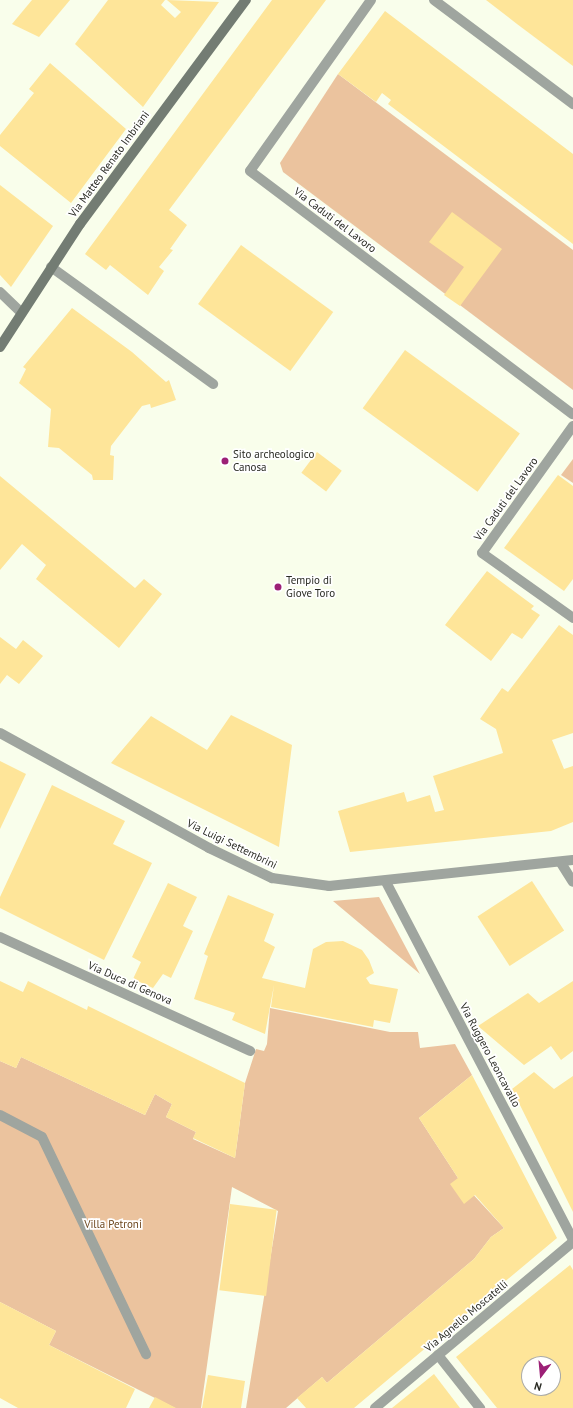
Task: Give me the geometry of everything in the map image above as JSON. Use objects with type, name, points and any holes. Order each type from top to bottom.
[{"type":"street","name":"Via Matteo Renato Imbriani","points":[[0,347],[51,267],[246,0]]},
{"type":"street","name":"Via Caduti del Lavoro","points":[[371,0],[250,171],[573,414]]},
{"type":"street","points":[[434,0],[573,104]]},
{"type":"street","points":[[51,267],[213,384]]},
{"type":"street","points":[[0,292],[22,313]]},
{"type":"street","name":"Via Caduti del Lavoro","points":[[573,426],[482,553],[573,618]]},
{"type":"street","name":"Via Luigi Settembrini","points":[[0,733],[209,848],[272,878],[329,886],[386,882],[561,864],[573,860]]},
{"type":"street","points":[[561,864],[573,869]]},
{"type":"street","points":[[561,864],[573,882]]},
{"type":"street","name":"Via Ruggero Leoncavallo","points":[[386,882],[573,1240]]},
{"type":"street","name":"Via Duca di Genova","points":[[0,937],[250,1051]]},
{"type":"street","points":[[0,1115],[42,1137],[146,1354]]},
{"type":"street","name":"Via Agnello Moscatelli","points":[[375,1408],[573,1240]]},
{"type":"street","points":[[438,1355],[480,1408]]},
{"type":"green space","points":[[338,74],[573,250],[573,390],[283,172],[280,163]]},
{"type":"green space","points":[[573,459],[573,483],[561,475]]},
{"type":"green space","points":[[379,897],[420,974],[333,901]]},
{"type":"green space","name":"Villa Petroni","points":[[270,1008],[390,1032],[418,1032],[420,1048],[455,1044],[472,1075],[419,1118],[458,1178],[504,1228],[491,1237],[474,1259],[327,1383],[322,1377],[286,1408],[246,1408],[278,1211],[232,1187],[201,1408],[175,1408],[49,1345],[56,1331],[0,1302],[0,1061],[16,1068],[21,1057],[145,1115],[155,1094],[172,1104],[166,1117],[196,1132],[193,1139],[235,1158],[245,1083],[256,1049],[264,1051],[267,1044]]},
{"type":"building","points":[[32,0],[70,0],[39,37],[12,24]]},
{"type":"building","points":[[108,0],[165,0],[161,5],[175,18],[181,12],[167,0],[219,2],[143,107],[75,44]]},
{"type":"building","points":[[272,0],[326,0],[169,210],[187,225],[170,249],[173,250],[159,267],[164,271],[148,295],[110,265],[106,270],[85,254]]},
{"type":"building","points":[[486,0],[573,0],[573,66],[517,24]]},
{"type":"building","points":[[385,11],[573,154],[573,244],[388,104],[391,100],[382,93],[376,102],[338,74]]},
{"type":"building","points":[[50,63],[126,129],[71,203],[0,146],[0,135],[34,93],[29,89]]},
{"type":"building","points":[[0,185],[53,226],[11,287],[0,275]]},
{"type":"building","points":[[452,212],[502,249],[460,306],[444,295],[464,267],[429,242]]},
{"type":"building","points":[[241,245],[333,312],[290,371],[198,304]]},
{"type":"building","points":[[72,308],[132,352],[166,382],[169,380],[176,400],[151,408],[150,404],[142,406],[111,446],[110,455],[114,456],[113,480],[93,480],[92,475],[59,448],[48,447],[51,409],[19,383],[26,369],[23,367]]},
{"type":"building","points":[[405,350],[520,433],[478,492],[363,408]]},
{"type":"building","points":[[317,452],[342,471],[326,491],[301,473]]},
{"type":"building","points":[[558,475],[573,486],[573,579],[564,591],[504,548]]},
{"type":"building","points":[[0,476],[135,588],[144,579],[162,594],[119,648],[36,579],[46,565],[22,544],[0,570]]},
{"type":"building","points":[[487,571],[534,606],[531,609],[540,615],[522,639],[512,633],[491,661],[445,625]]},
{"type":"building","points":[[559,625],[573,635],[573,733],[552,740],[564,769],[573,766],[573,822],[551,831],[350,852],[338,811],[404,792],[407,802],[430,795],[435,812],[444,810],[433,776],[503,753],[496,729],[480,719],[502,688],[508,692]]},
{"type":"building","points":[[0,637],[16,649],[23,640],[43,656],[19,684],[7,675],[0,684]]},
{"type":"building","points":[[231,715],[292,745],[279,847],[111,763],[151,716],[207,750]]},
{"type":"building","points":[[0,761],[26,774],[0,829]]},
{"type":"building","points":[[52,785],[125,821],[113,844],[152,863],[104,960],[0,908],[0,897]]},
{"type":"building","points":[[532,881],[564,930],[510,966],[477,916]]},
{"type":"building","points":[[168,883],[197,897],[183,926],[193,931],[171,978],[163,974],[153,988],[133,979],[141,962],[132,957]]},
{"type":"building","points":[[228,895],[274,914],[264,941],[275,947],[262,978],[305,988],[313,949],[326,942],[343,941],[362,950],[369,960],[374,973],[366,978],[370,984],[398,989],[390,1023],[374,1020],[373,1027],[271,1007],[274,985],[265,1034],[232,1020],[235,1013],[194,999],[208,956],[204,954]]},
{"type":"building","points":[[0,981],[23,992],[28,981],[87,1010],[88,1006],[245,1083],[235,1158],[193,1138],[196,1132],[166,1117],[172,1104],[155,1094],[145,1115],[21,1057],[16,1068],[0,1061]]},
{"type":"building","points":[[573,981],[573,1051],[561,1060],[551,1046],[524,1065],[478,1026],[528,993],[539,1003]]},
{"type":"building","points":[[534,1072],[554,1089],[573,1076],[573,1212],[512,1089]]},
{"type":"building","points":[[472,1075],[557,1238],[354,1408],[306,1408],[297,1398],[322,1377],[327,1383],[474,1259],[491,1237],[504,1228],[475,1195],[464,1204],[450,1184],[458,1178],[419,1118]]},
{"type":"building","points":[[230,1204],[277,1210],[266,1296],[219,1290]]},
{"type":"building","points":[[570,1265],[573,1270],[573,1408],[497,1408],[456,1357]]},
{"type":"building","points":[[0,1302],[56,1331],[49,1345],[135,1389],[126,1408],[18,1408],[0,1398]]},
{"type":"building","points":[[434,1374],[460,1408],[392,1408]]},
{"type":"building","points":[[208,1375],[245,1381],[241,1408],[202,1408]]},
{"type":"building","points":[[155,1397],[176,1408],[149,1408]]},
{"type":"place","name":"Sito archeologico Canosa","points":[[225,461]]},
{"type":"place","name":"Tempio di Giove Toro","points":[[278,587]]}]
